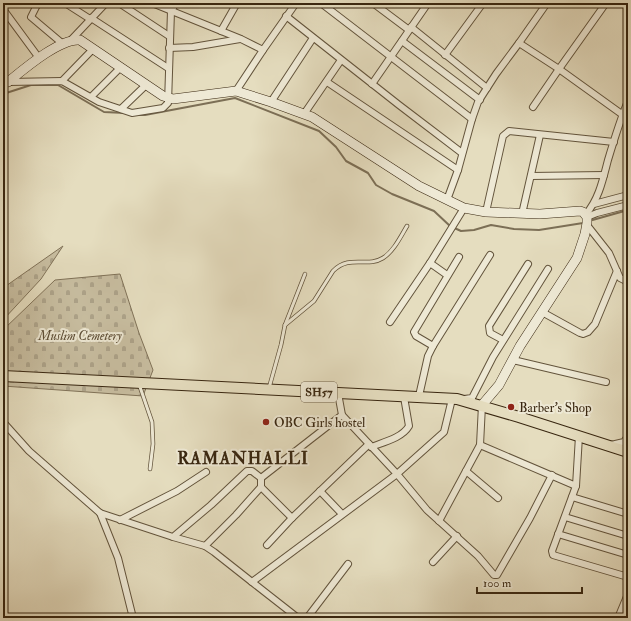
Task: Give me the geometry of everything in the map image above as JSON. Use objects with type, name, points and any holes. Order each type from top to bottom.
[{"type":"main road","name":"SH57","points":[[3,376],[454,399],[482,405],[628,452]]},
{"type":"street","points":[[38,3],[31,17],[67,42],[80,40],[163,96],[173,99],[236,91],[304,114],[312,117],[419,186],[464,208],[486,212],[522,214],[580,211],[609,253],[620,278],[628,282]]},
{"type":"street","points":[[64,3],[91,18],[168,68]]},
{"type":"street","points":[[5,83],[39,58],[67,42],[106,3]]},
{"type":"street","points":[[119,3],[169,36]]},
{"type":"street","points":[[152,3],[241,39],[263,50]]},
{"type":"street","points":[[5,83],[62,81],[99,102],[132,113],[163,108],[168,103],[171,11],[176,3]]},
{"type":"street","points":[[221,31],[237,3]]},
{"type":"street","points":[[236,91],[296,3]]},
{"type":"street","points":[[321,3],[472,119]]},
{"type":"street","points":[[374,3],[487,88]]},
{"type":"street","points":[[372,84],[428,3]]},
{"type":"street","points":[[445,55],[483,3]]},
{"type":"street","points":[[447,200],[458,170],[472,119],[480,100],[547,3]]},
{"type":"street","points":[[533,107],[606,3]]},
{"type":"street","points":[[3,9],[39,58]]},
{"type":"street","points":[[286,16],[462,153]]},
{"type":"street","points":[[271,102],[313,38]]},
{"type":"street","points":[[169,48],[193,47],[241,39]]},
{"type":"street","points":[[402,40],[480,100]]},
{"type":"street","points":[[519,43],[623,114]]},
{"type":"street","points":[[62,81],[93,49]]},
{"type":"street","points":[[304,114],[342,60]]},
{"type":"street","points":[[91,97],[121,67]]},
{"type":"street","points":[[327,82],[458,170]]},
{"type":"street","points":[[121,109],[146,85]]},
{"type":"street","points":[[439,520],[480,445],[482,405],[499,385],[512,360],[577,258],[585,234],[587,220],[604,175],[628,101]]},
{"type":"street","points":[[486,212],[503,136],[505,133],[511,130],[540,135],[614,142]]},
{"type":"street","points":[[522,214],[540,135]]},
{"type":"street","points":[[531,176],[604,175]]},
{"type":"street","points":[[594,204],[628,195]]},
{"type":"street","points":[[587,220],[597,213],[628,205]]},
{"type":"street","points":[[390,322],[430,263],[464,208]]},
{"type":"street","points":[[267,544],[320,491],[370,445],[397,436],[407,429],[409,426],[405,397],[419,396],[427,361],[433,346],[490,255]]},
{"type":"street","points":[[433,346],[416,336],[414,332],[459,257]]},
{"type":"street","points":[[430,263],[447,275]]},
{"type":"street","points":[[503,340],[490,333],[489,326],[528,264]]},
{"type":"street","points":[[252,582],[396,474],[444,432],[454,399],[472,398],[503,340],[548,269]]},
{"type":"street","points":[[542,312],[580,334],[588,332],[595,324],[617,271]]},
{"type":"street","points":[[512,360],[606,382]]},
{"type":"street","points":[[338,393],[342,415],[427,510],[478,556],[494,575],[497,575],[530,518],[552,475]]},
{"type":"street","points":[[261,478],[342,415]]},
{"type":"street","points":[[3,422],[29,451],[100,513],[205,546],[298,618]]},
{"type":"street","points":[[579,436],[576,486],[552,551],[553,555],[628,577]]},
{"type":"street","points":[[609,446],[624,442],[628,436]]},
{"type":"street","points":[[480,445],[576,486]]},
{"type":"street","points":[[466,470],[498,498]]},
{"type":"street","points":[[173,537],[247,472],[252,471],[261,478]]},
{"type":"street","points":[[120,520],[177,491],[206,472]]},
{"type":"street","points":[[205,546],[261,487],[261,478]]},
{"type":"street","points":[[261,487],[292,518]]},
{"type":"street","points":[[320,491],[342,514]]},
{"type":"street","points":[[572,496],[628,514]]},
{"type":"street","points":[[100,513],[118,558],[133,618]]},
{"type":"street","points":[[565,517],[628,536]]},
{"type":"street","points":[[558,534],[628,555]]},
{"type":"street","points":[[434,562],[457,536]]},
{"type":"street","points":[[307,618],[348,564]]},
{"type":"street","points":[[618,618],[628,594]]},
{"type":"lane","points":[[285,325],[314,301],[337,266],[347,262],[375,261],[382,259],[391,250],[407,226]]},
{"type":"lane","points":[[268,389],[285,325],[305,274]]},
{"type":"lane","points":[[138,383],[152,422],[153,444],[150,469]]},
{"type":"green space","points":[[63,246],[41,279],[3,320],[3,288]]},
{"type":"green space","name":"Muslim Cemetery","points":[[120,274],[139,333],[153,370],[143,396],[3,386],[4,329],[55,280]]},
{"type":"waterway","points":[[3,94],[31,85],[58,85],[104,112],[125,113]]},
{"type":"waterway","points":[[139,115],[235,98],[319,131],[336,147],[346,161],[368,173],[376,185],[392,194],[434,211],[450,226],[461,231],[474,230],[491,225],[514,229],[539,230],[583,223]]},
{"type":"waterway","points":[[589,221],[628,210]]},
{"type":"place","name":"Barber's Shop","points":[[511,407]]},
{"type":"place","name":"OBC Girls hostel","points":[[266,422]]},
{"type":"district","name":"RAMANHALLI","points":[[243,458]]}]
